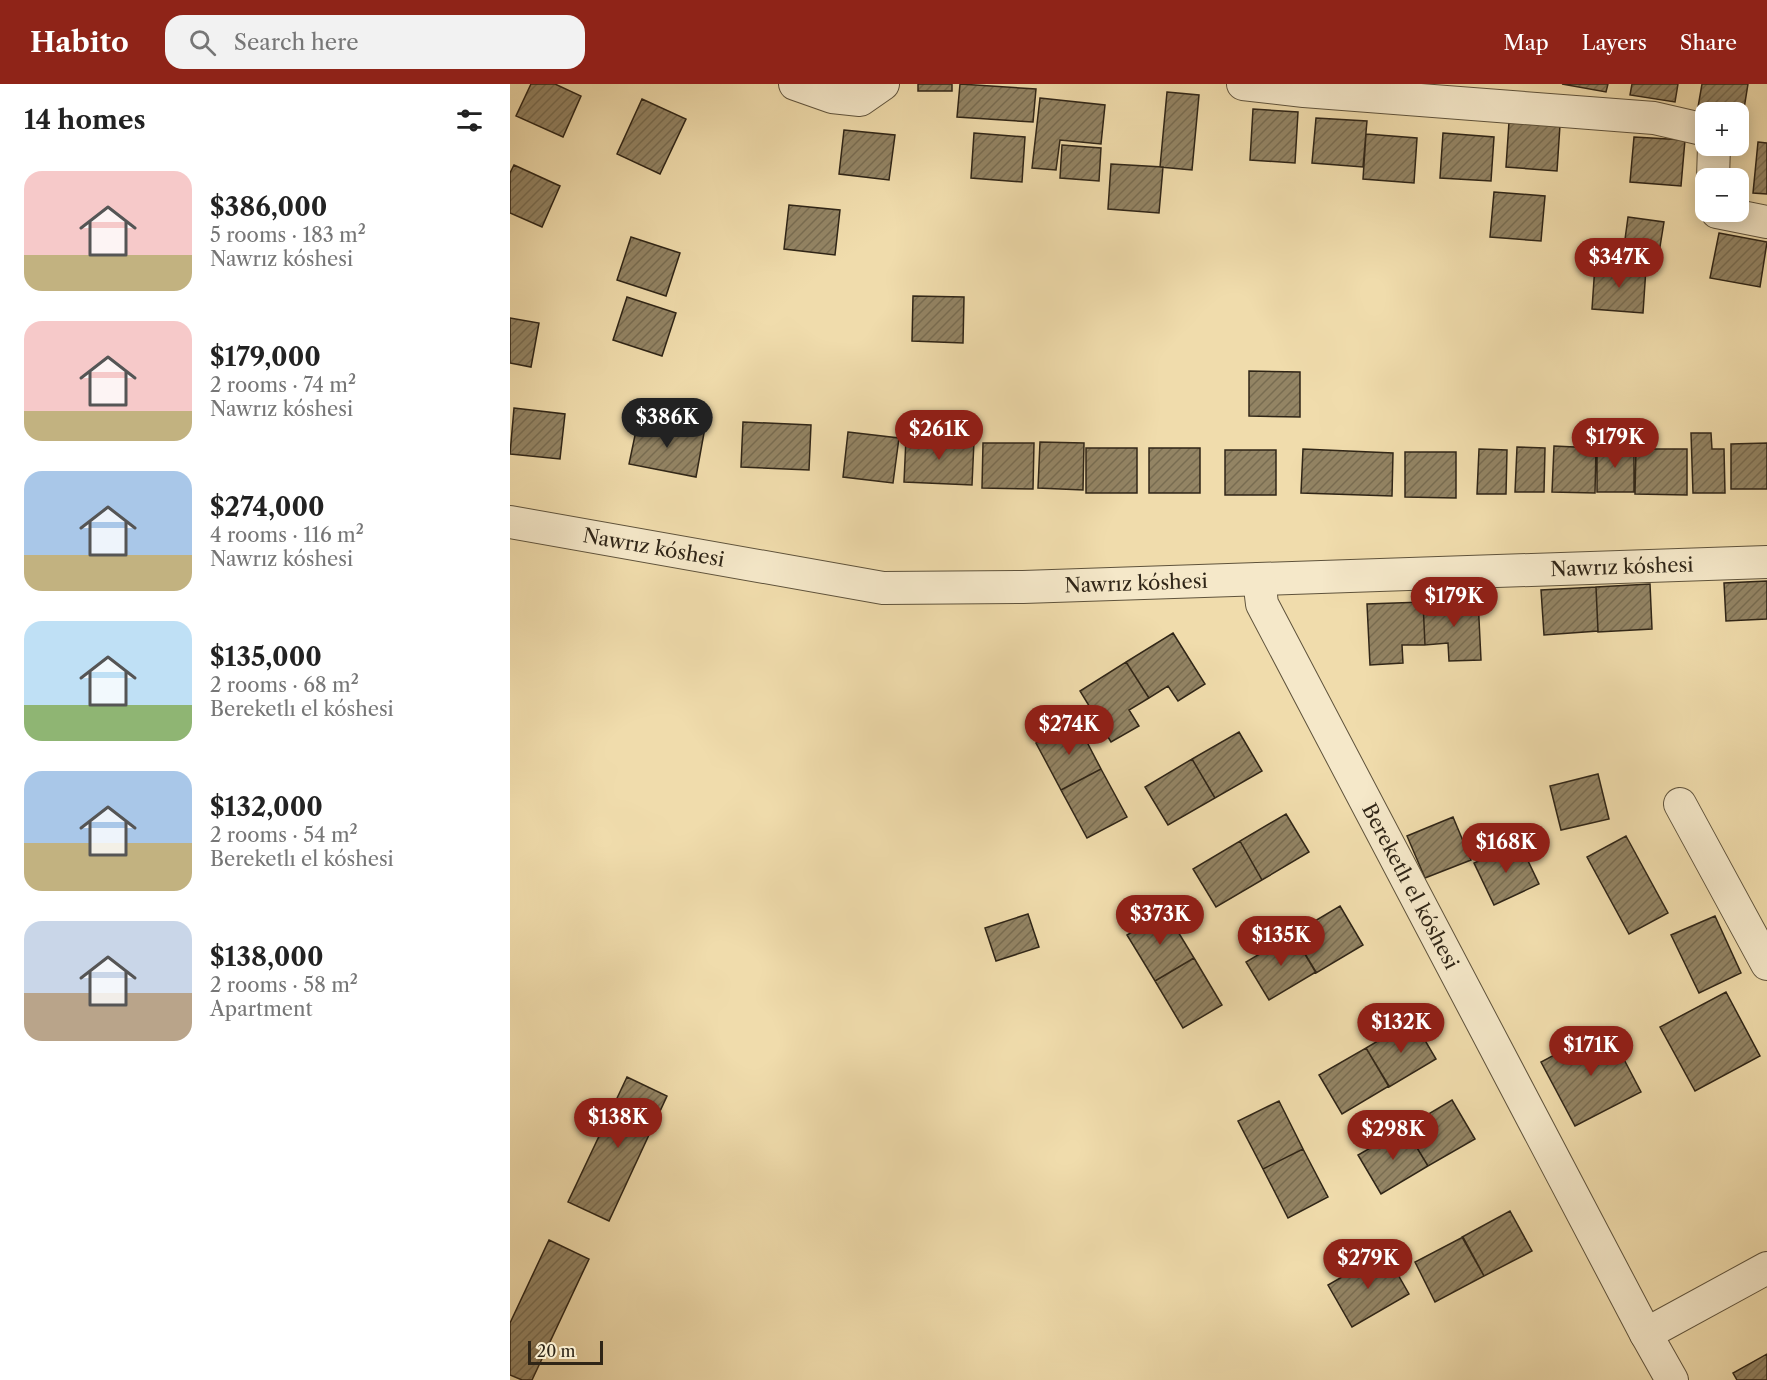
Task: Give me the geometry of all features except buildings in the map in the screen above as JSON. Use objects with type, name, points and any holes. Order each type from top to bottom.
[{"type":"street","points":[[795,84],[832,97],[860,100],[883,84]]},
{"type":"street","points":[[1243,84],[1304,91],[1654,118],[1695,127]]},
{"type":"street","points":[[1749,218],[1767,222]]},
{"type":"street","name":"Nawrız kóshesi","points":[[510,522],[883,588],[1023,587],[1767,562]]},
{"type":"street","name":"Bereketlı el kóshesi","points":[[1259,579],[1262,604],[1672,1380]]},
{"type":"street","points":[[1680,804],[1767,964]]},
{"type":"street","points":[[1646,1334],[1767,1268]]}]
